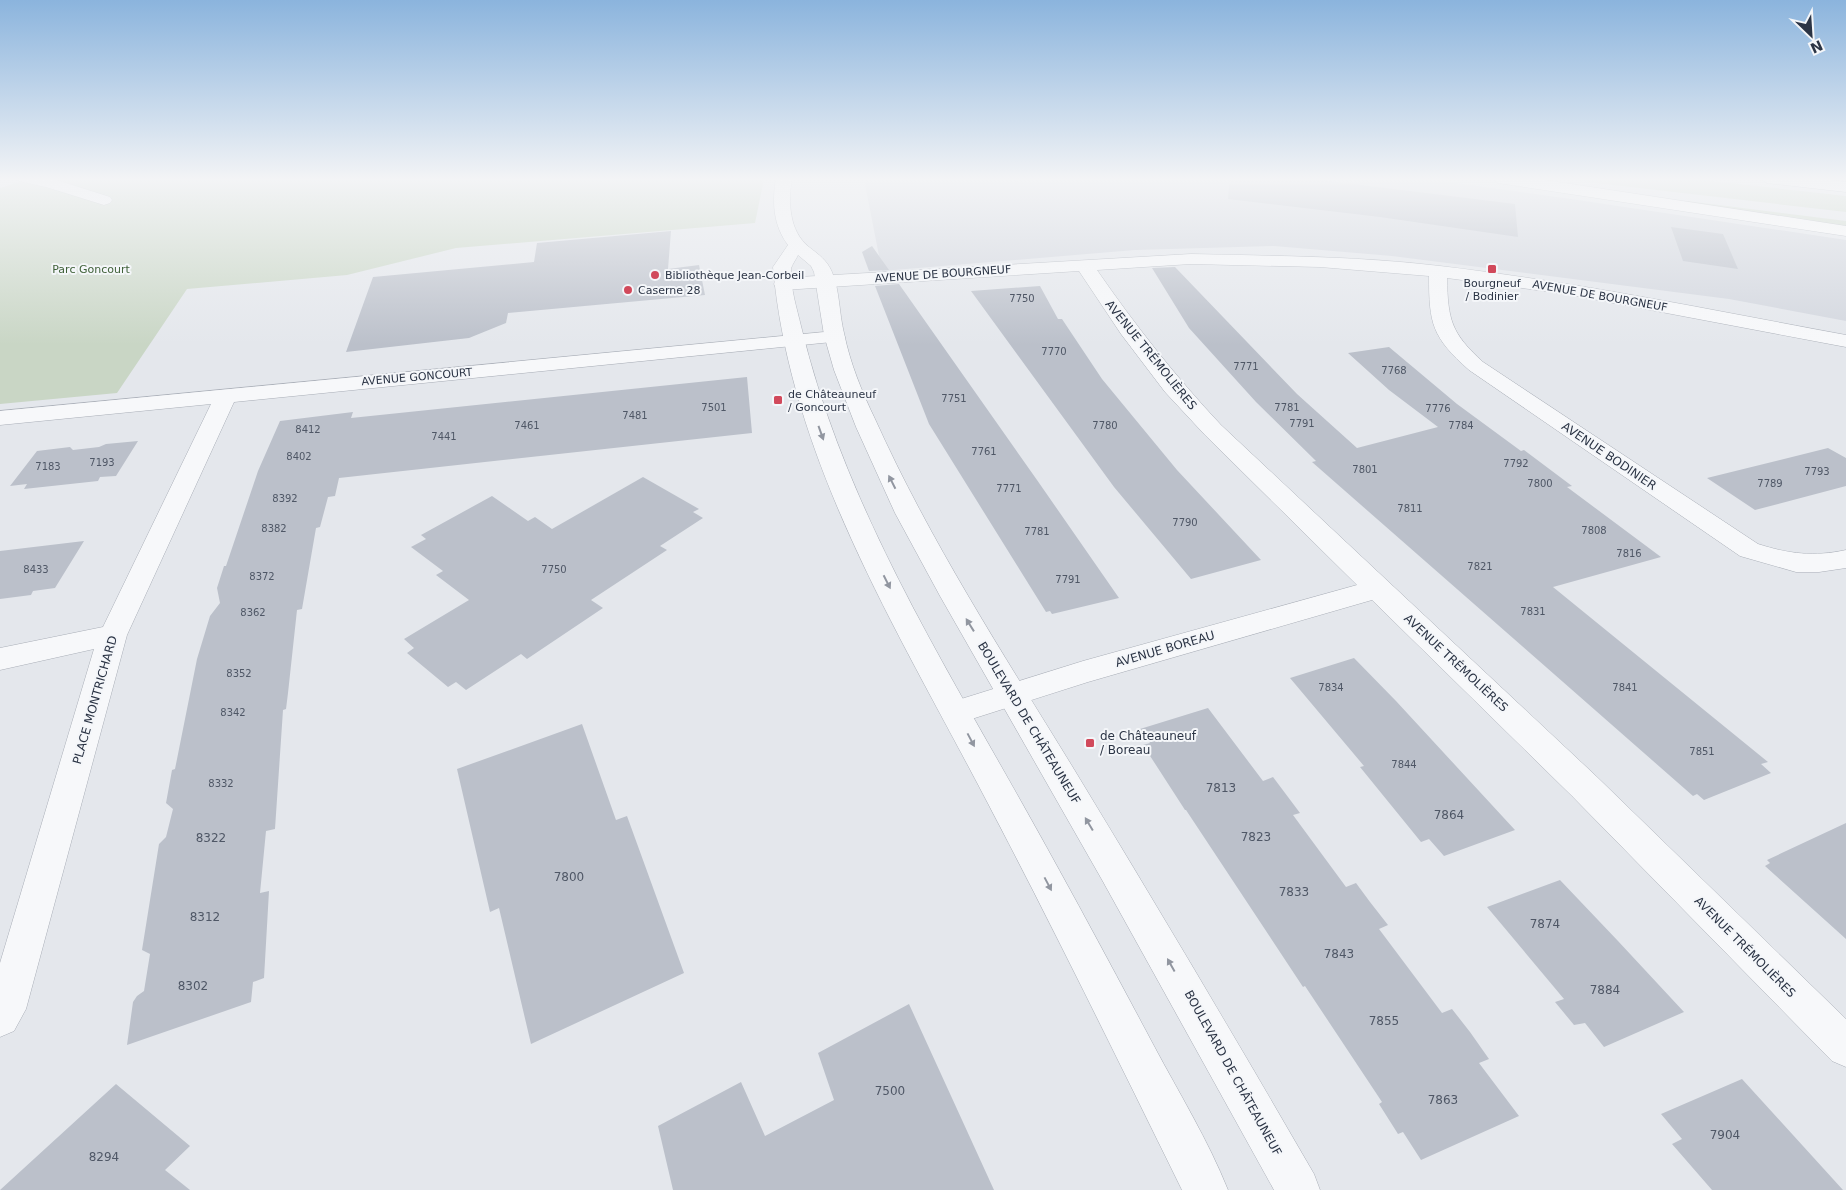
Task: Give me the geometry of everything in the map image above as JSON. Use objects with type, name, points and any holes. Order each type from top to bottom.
[{"type":"street","name":"BOULEVARD DE CHÂTEAUNEUF","points":[[789,234],[796,245],[816,259],[822,268],[835,337],[865,424],[889,477],[960,609],[1012,693],[1153,932],[1298,1190]]},
{"type":"street","points":[[796,245],[782,267],[794,341],[820,431],[841,486],[902,613],[1072,929],[1206,1190]]},
{"type":"street","name":"AVENUE DE BOURGNEUF","points":[[784,284],[1191,259],[1260,259],[1360,264],[1566,288],[1846,341]]},
{"type":"street","name":"AVENUE TRÉMOLIÈRES","points":[[1084,265],[1113,310],[1173,387],[1213,430],[1376,589],[1584,786],[1846,1048]]},
{"type":"street","name":"AVENUE BODINIER","points":[[1438,272],[1438,304],[1441,322],[1462,354],[1476,366],[1749,550],[1783,562],[1815,565],[1846,559]]},
{"type":"street","name":"AVENUE GONCOURT","points":[[0,418],[835,337]]},
{"type":"street","name":"PLACE MONTRICHARD","points":[[0,1017],[6,1009],[114,635],[226,395]]},
{"type":"street","name":"AVENUE BOREAU","points":[[956,712],[1012,693],[1376,589]]},
{"type":"street","points":[[0,659],[114,635]]},
{"type":"shaded area","points":[[875,234],[1803,234],[1846,240],[1846,321],[1729,299],[1392,256],[1274,246],[1135,250],[882,271]]},
{"type":"green space","name":"Parc Goncourt","points":[[0,234],[629,234],[456,248],[347,275],[187,289],[117,393],[0,404]]},
{"type":"building","name":"Caserne 28","points":[[643,234],[671,234],[668,269],[699,265],[705,295],[508,313],[506,323],[469,338],[346,352],[373,277],[534,262],[537,243]]},
{"type":"building","points":[[1494,234],[1518,234],[1518,237]]},
{"type":"building","points":[[1673,234],[1723,234],[1738,269],[1683,261]]},
{"type":"building","points":[[872,246],[889,270],[869,271],[862,252]]},
{"type":"building","points":[[1175,267],[1297,394],[1357,448],[1438,427],[1389,390],[1348,353],[1389,347],[1457,404],[1572,486],[1567,487],[1661,557],[1553,587],[1768,762],[1761,764],[1771,773],[1704,800],[1697,794],[1693,796],[1312,462],[1316,461],[1256,402],[1189,328],[1152,268]]},
{"type":"building","points":[[899,284],[1119,598],[1052,614],[1050,611],[1046,612],[929,424],[875,286]]},
{"type":"building","points":[[1040,286],[1058,319],[1062,319],[1102,379],[1177,470],[1261,560],[1191,579],[1114,487],[971,291]]},
{"type":"building","points":[[747,377],[752,433],[339,478],[335,496],[328,497],[320,527],[316,528],[302,609],[297,610],[286,709],[283,710],[275,829],[266,831],[260,893],[269,891],[264,978],[253,982],[251,1002],[127,1045],[133,1002],[144,991],[150,954],[142,950],[159,844],[166,837],[173,809],[166,803],[172,770],[175,769],[197,659],[210,616],[220,603],[217,588],[224,566],[226,566],[258,471],[280,421],[353,412],[351,418]]},
{"type":"building","points":[[138,441],[116,476],[100,477],[98,481],[24,489],[27,484],[10,486],[37,451],[70,447],[73,450]]},
{"type":"building","points":[[1828,448],[1846,458],[1846,486],[1755,510],[1707,478]]},
{"type":"building","points":[[643,477],[699,509],[693,512],[703,518],[660,546],[667,550],[591,600],[603,608],[527,659],[521,654],[466,690],[456,682],[448,687],[407,653],[414,648],[404,639],[469,600],[436,575],[443,571],[411,547],[426,539],[421,535],[492,496],[528,521],[535,517],[552,529]]},
{"type":"building","points":[[84,541],[55,588],[33,591],[31,595],[0,599],[0,551]]},
{"type":"building","points":[[1354,658],[1515,830],[1444,856],[1429,839],[1421,842],[1360,767],[1364,766],[1290,678]]},
{"type":"building","points":[[1208,708],[1263,781],[1273,777],[1300,813],[1293,815],[1346,887],[1356,883],[1388,925],[1379,929],[1442,1013],[1452,1009],[1470,1032],[1489,1059],[1479,1063],[1519,1116],[1421,1160],[1403,1132],[1398,1134],[1379,1104],[1382,1102],[1305,986],[1303,987],[1143,745],[1150,743],[1140,729]]},
{"type":"building","points":[[582,724],[616,820],[627,816],[684,973],[531,1044],[499,908],[490,912],[457,769]]},
{"type":"building","points":[[1846,823],[1846,939],[1765,866],[1770,863],[1767,860]]},
{"type":"building","points":[[1560,880],[1684,1012],[1604,1047],[1585,1023],[1574,1025],[1555,1002],[1564,999],[1487,907]]},
{"type":"building","points":[[909,1004],[994,1190],[673,1190],[658,1126],[741,1082],[765,1136],[834,1100],[818,1053]]},
{"type":"building","points":[[1742,1079],[1843,1190],[1712,1190],[1672,1144],[1682,1139],[1661,1114]]},
{"type":"building","points":[[116,1084],[190,1146],[165,1170],[190,1190],[0,1190]]},
{"type":"place","name":"Bourgneuf / Bodinier","points":[[1492,269]]},
{"type":"place","name":"Bibliothèque Jean-Corbeil","points":[[655,275]]},
{"type":"place","name":"Caserne 28","points":[[628,290]]},
{"type":"place","name":"de Châteauneuf / Goncourt","points":[[778,400]]},
{"type":"place","name":"de Châteauneuf / Boreau","points":[[1090,743]]}]
